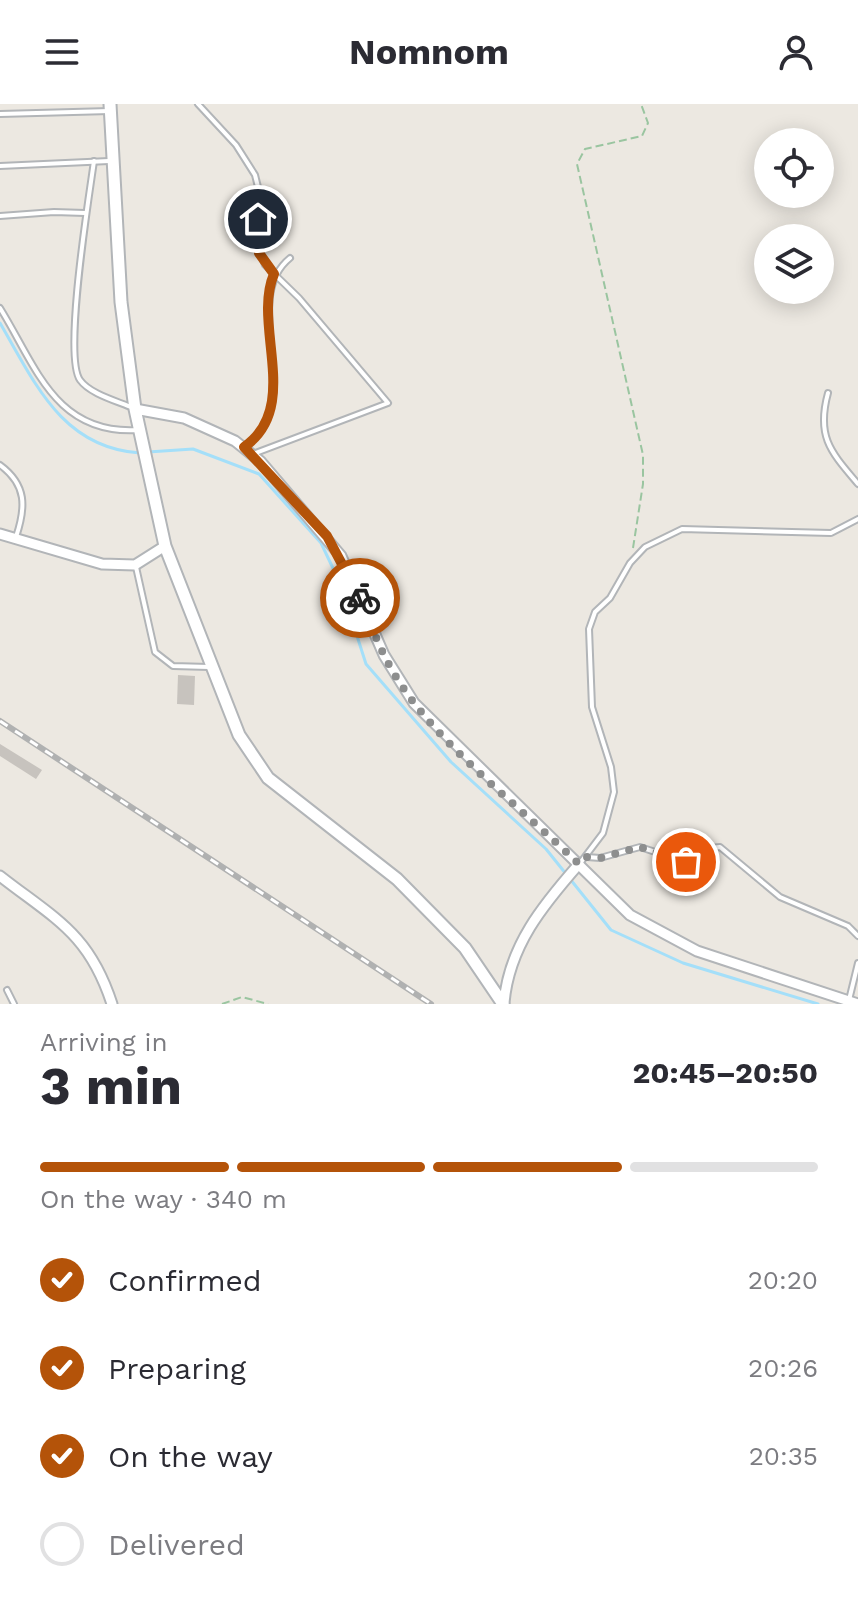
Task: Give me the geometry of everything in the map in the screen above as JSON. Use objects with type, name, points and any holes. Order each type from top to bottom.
[{"type":"street","points":[[110,107],[121,302],[135,409],[165,546],[239,735],[268,778],[397,879],[465,948],[504,1003]]},
{"type":"street","points":[[135,409],[184,418],[253,454],[334,546],[352,579],[384,655],[414,703],[449,741],[630,915],[680,944],[854,1002]]},
{"type":"street","points":[[0,534],[102,564],[135,565],[165,546]]},
{"type":"street","points":[[504,1003],[515,950],[580,864]]},
{"type":"street","points":[[0,876],[77,936],[93,956],[112,1004]]},
{"type":"lane","points":[[198,104],[236,145],[255,175],[259,191],[258,246],[262,259],[388,403],[253,454]]},
{"type":"lane","points":[[0,114],[110,107]]},
{"type":"lane","points":[[94,161],[85,213],[75,371],[88,388],[135,409]]},
{"type":"lane","points":[[0,166],[112,161]]},
{"type":"lane","points":[[0,216],[85,213]]},
{"type":"lane","points":[[244,447],[261,431],[271,400],[273,359],[269,290],[274,274],[290,258]]},
{"type":"lane","points":[[0,308],[61,407],[92,424],[140,432]]},
{"type":"lane","points":[[828,393],[824,418],[827,442],[838,463],[858,482]]},
{"type":"lane","points":[[0,465],[17,482],[24,496],[16,538]]},
{"type":"lane","points":[[580,864],[607,825],[614,792],[611,767],[594,719],[589,629],[595,612],[610,598],[634,557],[666,534],[682,529],[831,533],[858,519]]},
{"type":"lane","points":[[135,565],[158,657],[179,668],[212,667]]},
{"type":"lane","points":[[580,864],[640,847],[686,862],[709,848],[720,847],[780,897],[848,926],[858,936]]},
{"type":"lane","points":[[854,1002],[858,963]]},
{"type":"lane","points":[[7,990],[14,1004]]},
{"type":"path","points":[[634,557],[633,542],[643,484],[643,455],[601,281],[577,161],[585,149],[642,136],[648,123],[641,104]]},
{"type":"path","points":[[222,1004],[242,997],[268,1004]]},
{"type":"building","points":[[178,675],[195,676],[194,705],[177,704]]},
{"type":"building","points":[[0,744],[42,770],[36,779],[0,756]]},
{"type":"waterway","points":[[0,323],[39,389],[71,425],[90,439],[113,448],[140,453]]},
{"type":"waterway","points":[[148,452],[193,449],[259,474],[321,543],[340,583],[366,664],[451,762],[546,849],[611,930],[683,963],[818,1004]]},
{"type":"railway","points":[[0,721],[431,1004]]},
{"type":"way so far","points":[[360,598],[384,655],[414,703],[449,741],[579,864],[587,857],[600,858],[627,848],[640,847],[654,849],[686,862]]},
{"type":"route","points":[[258,219],[259,253],[274,274],[269,290],[273,385],[264,426],[244,447],[327,536],[347,567],[360,598]]}]
